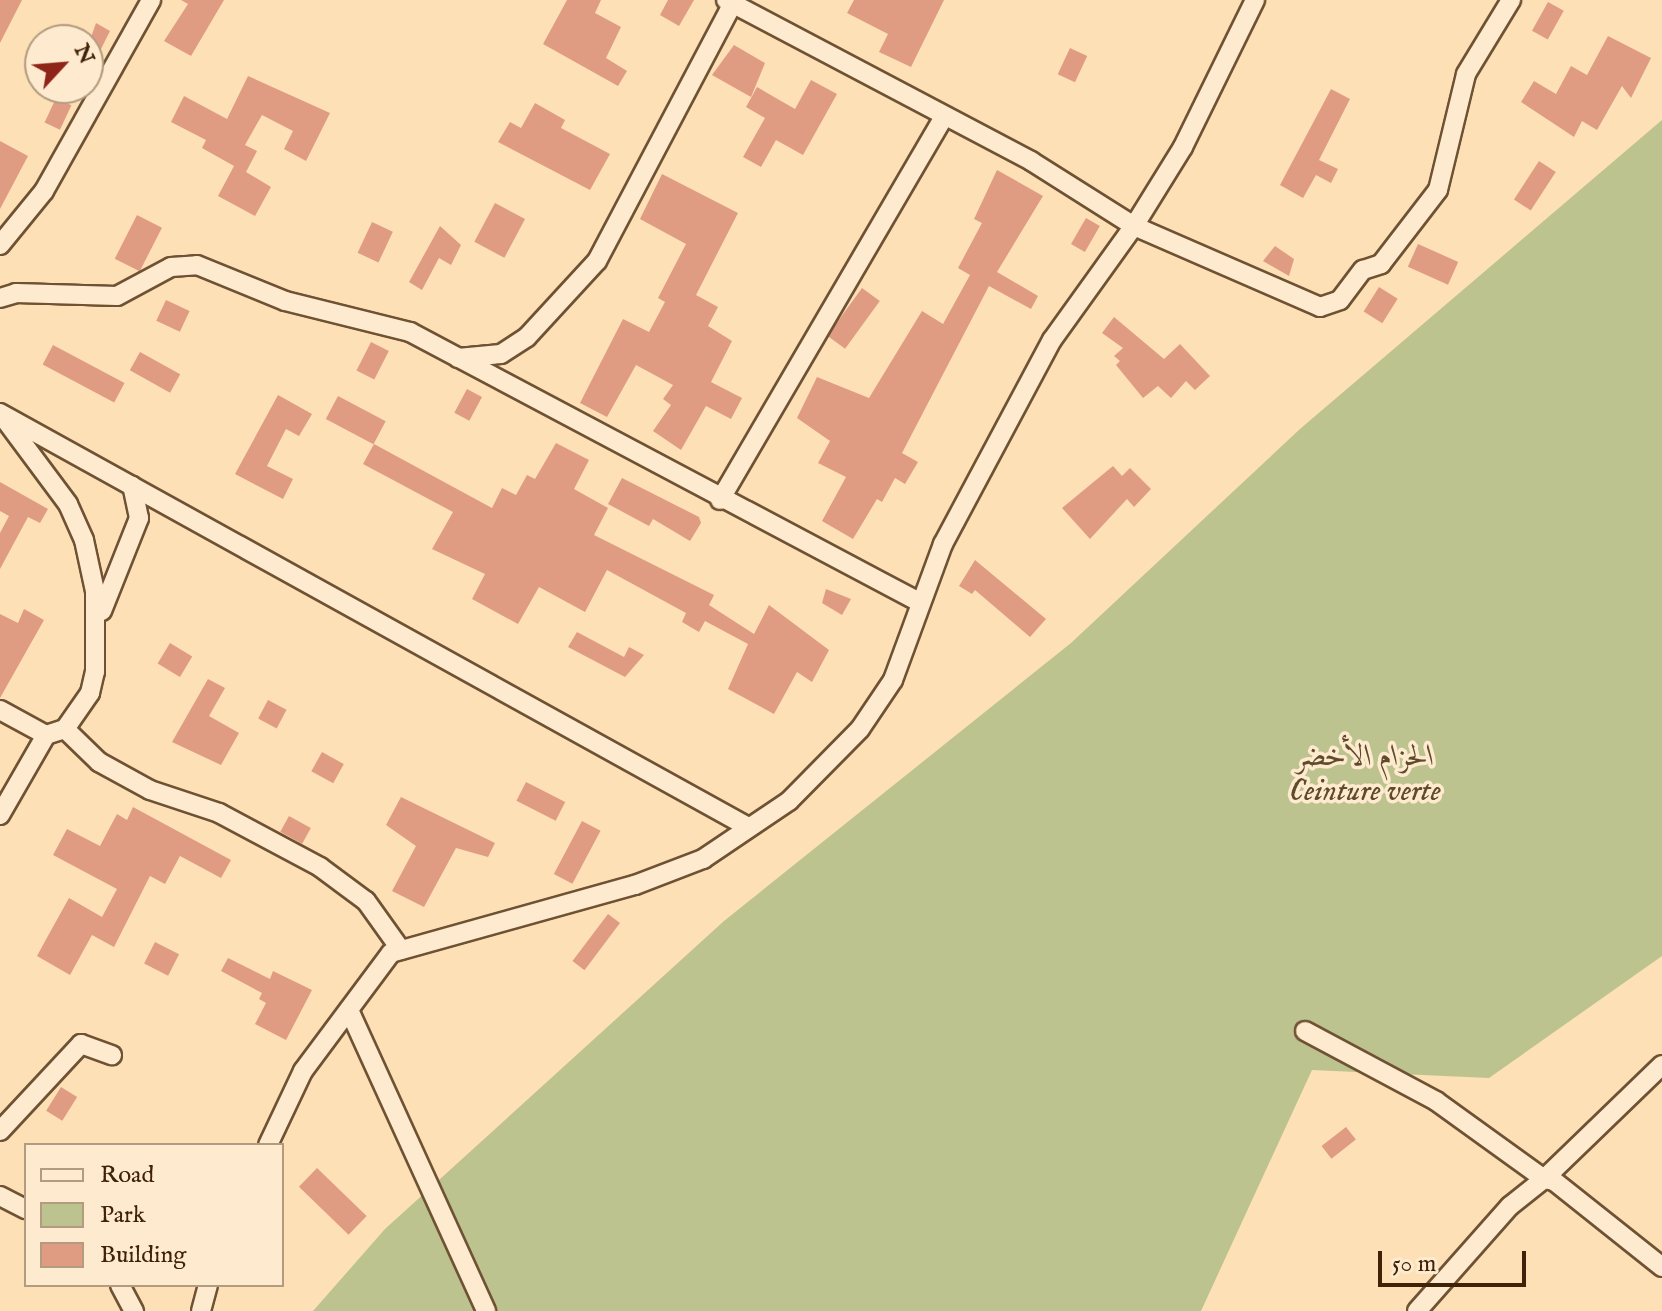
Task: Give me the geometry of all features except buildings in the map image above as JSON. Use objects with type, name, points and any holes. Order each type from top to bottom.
[{"type":"street","points":[[0,245],[44,191],[151,0]]},
{"type":"street","points":[[269,1143],[303,1071],[391,953],[635,885],[703,859],[789,801],[860,729],[893,680],[943,544],[1052,340],[1134,226],[1183,147],[1255,0]]},
{"type":"street","points":[[458,358],[501,354],[527,337],[597,261],[730,2],[943,119],[1031,161],[1134,226],[1320,307],[1340,300],[1363,270],[1381,264],[1438,190],[1466,74],[1511,0]]},
{"type":"street","points":[[720,500],[943,119]]},
{"type":"street","points":[[0,298],[16,293],[117,296],[171,267],[197,265],[285,301],[410,332],[720,500],[921,603]]},
{"type":"street","points":[[0,413],[748,827]]},
{"type":"street","points":[[0,413],[53,482],[84,540],[95,591],[90,693],[65,729],[46,735],[0,815]]},
{"type":"street","points":[[93,653],[107,589],[139,518],[132,486]]},
{"type":"street","points":[[0,710],[46,735]]},
{"type":"street","points":[[65,729],[99,762],[150,790],[219,813],[320,867],[366,901],[401,950]]},
{"type":"street","points":[[349,1010],[486,1311]]},
{"type":"street","points":[[1305,1031],[1436,1101],[1544,1179],[1554,1181],[1662,1267]]},
{"type":"street","points":[[0,1131],[81,1044],[112,1055]]},
{"type":"street","points":[[1417,1311],[1510,1206],[1544,1179],[1662,1065]]},
{"type":"street","points":[[0,1196],[24,1208]]},
{"type":"street","points":[[121,1287],[134,1311]]},
{"type":"street","points":[[201,1311],[207,1287]]},
{"type":"green space","name":"الحزام الأخضر Ceinture verte","points":[[1662,120],[1662,956],[1489,1078],[1312,1070],[1201,1311],[313,1311],[385,1229],[724,921],[1071,643],[1300,429]]}]
